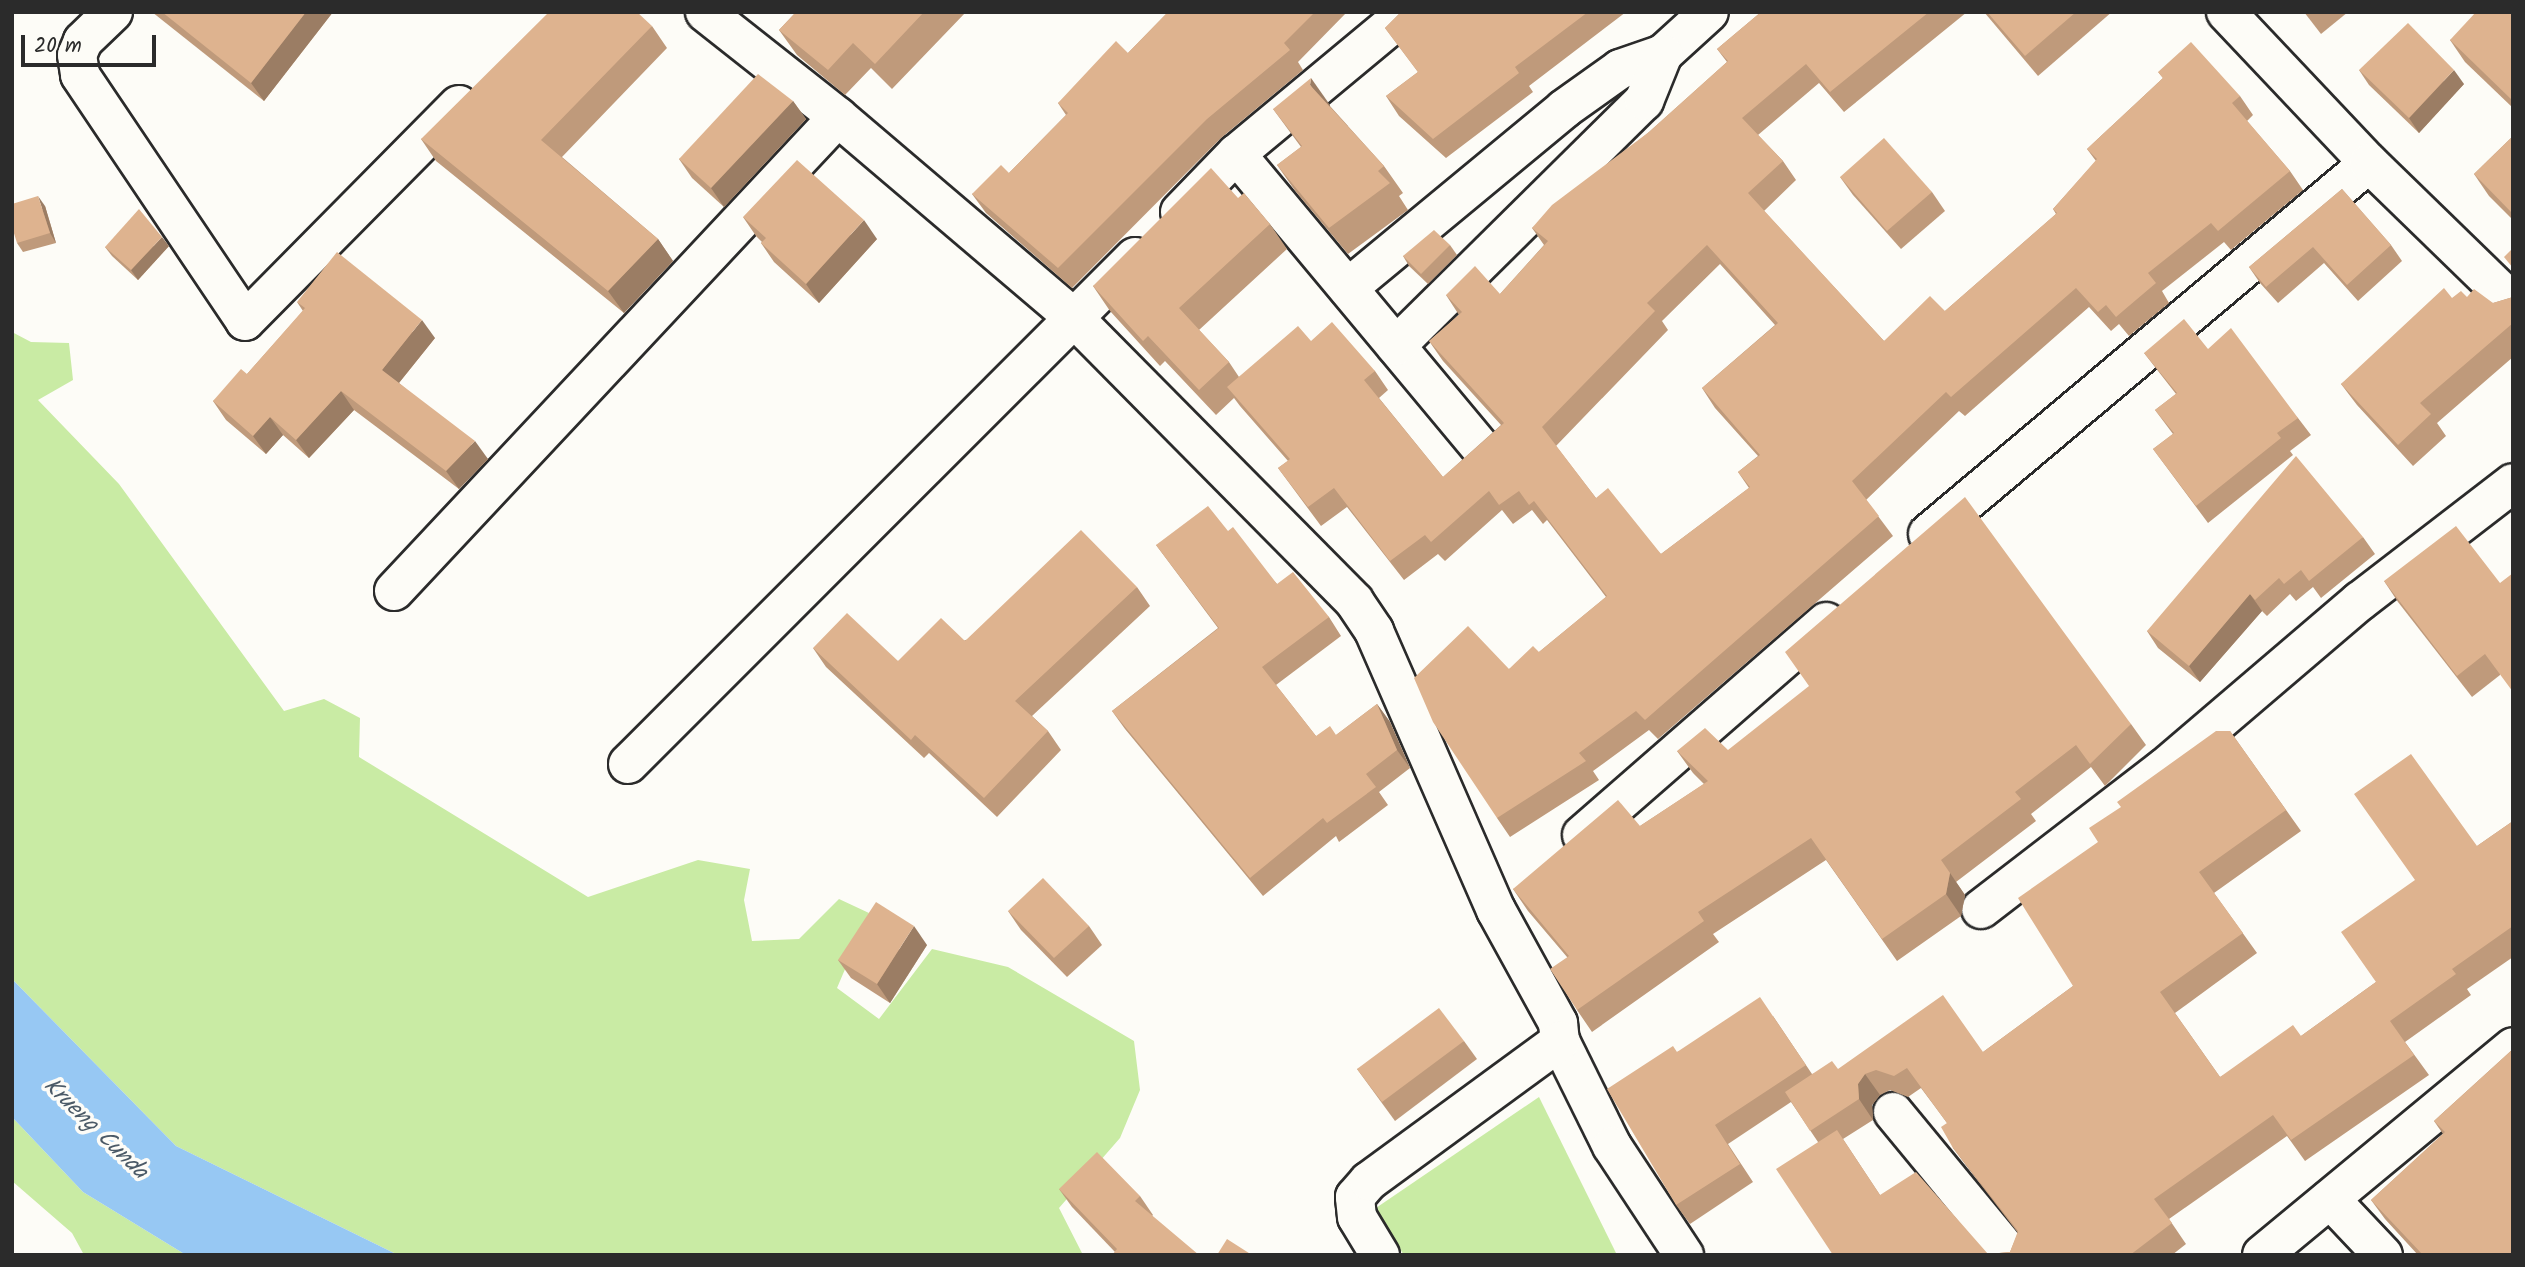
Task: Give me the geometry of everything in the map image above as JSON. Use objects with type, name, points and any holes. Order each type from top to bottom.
[{"type":"street","points":[[113,12],[83,41],[77,55],[80,75],[245,321],[484,80]]},
{"type":"street","points":[[705,12],[838,117],[1075,319],[1354,601],[1374,631],[1496,910],[1558,1023],[1560,1041],[1612,1146],[1684,1255]]},
{"type":"street","points":[[628,764],[1236,155],[1407,12]]},
{"type":"street","points":[[1348,288],[1564,109],[1620,69],[1663,54],[1709,12]]},
{"type":"street","points":[[2226,12],[2369,163],[2513,303]]},
{"type":"street","points":[[1396,346],[1644,101],[1663,54]]},
{"type":"street","points":[[394,591],[838,117]]},
{"type":"street","points":[[1236,155],[1480,447]]},
{"type":"street","points":[[1898,559],[2369,163]]},
{"type":"street","points":[[1981,909],[2163,769],[2360,601],[2513,483]]},
{"type":"street","points":[[1558,856],[1856,596]]},
{"type":"street","points":[[1496,910],[1527,883]]},
{"type":"street","points":[[1380,1255],[1357,1217],[1355,1198],[1369,1181],[1560,1041]]},
{"type":"street","points":[[2262,1255],[2513,1047]]},
{"type":"street","points":[[1893,1112],[2011,1255]]},
{"type":"street","points":[[2330,1199],[2383,1255]]},
{"type":"green space","points":[[12,332],[31,342],[69,343],[73,380],[38,400],[119,484],[284,711],[324,699],[360,718],[359,757],[588,897],[698,860],[750,869],[744,900],[752,941],[799,939],[839,899],[869,913],[837,988],[879,1019],[932,949],[1008,967],[1134,1041],[1140,1090],[1120,1138],[1059,1208],[1083,1255],[398,1255],[176,1146],[12,979]]},
{"type":"green space","points":[[1539,1097],[1617,1255],[1404,1255],[1373,1210]]},
{"type":"green space","points":[[12,1117],[83,1192],[186,1255],[84,1255],[72,1233],[12,1181]]},
{"type":"water","name":"Krueng Cunda","points":[[12,979],[176,1146],[398,1255],[186,1255],[83,1192],[12,1117]]},
{"type":"building","points":[[162,12],[306,12],[251,83]]},
{"type":"building","points":[[549,12],[637,12],[652,26],[541,140],[658,239],[608,291],[421,139]]},
{"type":"building","points":[[796,12],[924,12],[875,64],[853,43],[828,70],[779,30]]},
{"type":"building","points":[[1168,12],[1315,12],[1284,43],[1290,50],[1207,119],[1058,268],[972,194],[1001,165],[1009,173],[1068,113],[1058,103],[1116,41],[1128,53]]},
{"type":"building","points":[[1401,12],[1588,12],[1515,67],[1519,73],[1433,139],[1386,96],[1418,72],[1385,28]]},
{"type":"building","points":[[1761,12],[1929,12],[1830,92],[1806,64],[1742,118],[1783,161],[1748,193],[1884,341],[1930,296],[1945,311],[2057,213],[2053,209],[2097,159],[2087,149],[2163,78],[2158,72],[2191,42],[2240,96],[2232,103],[2290,171],[2218,231],[2211,223],[2148,273],[2156,283],[2116,317],[2106,305],[2098,312],[2076,288],[1951,397],[1946,392],[1852,481],[1879,516],[1645,720],[1636,711],[1579,753],[1586,761],[1497,818],[1433,722],[1414,678],[1468,626],[1509,669],[1533,646],[1539,652],[1607,596],[1534,501],[1529,505],[1519,491],[1499,505],[1489,491],[1431,542],[1425,535],[1390,561],[1334,488],[1308,507],[1278,468],[1290,459],[1227,387],[1298,326],[1311,341],[1332,322],[1375,371],[1364,380],[1443,477],[1504,423],[1429,341],[1462,312],[1446,295],[1475,266],[1500,294],[1548,241],[1532,228],[1552,205],[1649,132],[1728,61],[1717,49]],"holes":[[[1707,245],[1778,323],[1702,388],[1760,455],[1738,472],[1750,487],[1661,554],[1608,488],[1596,498],[1542,427],[1655,311],[1647,303]]]},
{"type":"building","points":[[1987,12],[2076,12],[2025,56]]},
{"type":"building","points":[[2476,12],[2513,12],[2513,101],[2450,40]]},
{"type":"building","points":[[2408,23],[2454,70],[2409,118],[2359,70]]},
{"type":"building","points":[[758,74],[793,101],[711,188],[679,159]]},
{"type":"building","points":[[1311,78],[1310,85],[1384,166],[1378,171],[1390,183],[1329,228],[1277,165],[1302,146],[1273,109]]},
{"type":"building","points":[[2513,136],[2513,214],[2474,174]]},
{"type":"building","points":[[1884,138],[1932,192],[1887,231],[1840,177]]},
{"type":"building","points":[[797,160],[864,220],[806,284],[761,243],[766,238],[743,217]]},
{"type":"building","points":[[1211,168],[1238,198],[1244,193],[1270,224],[1179,308],[1229,362],[1199,390],[1148,336],[1143,341],[1093,286]]},
{"type":"building","points":[[2342,189],[2391,245],[2347,285],[2313,247],[2266,287],[2249,267]]},
{"type":"building","points":[[38,196],[50,233],[17,243],[12,227],[12,204]]},
{"type":"building","points":[[139,209],[162,237],[131,270],[105,247]]},
{"type":"building","points":[[1434,230],[1450,245],[1421,274],[1403,256]]},
{"type":"building","points":[[2513,248],[2513,268],[2504,257]]},
{"type":"building","points":[[337,252],[422,320],[382,370],[475,441],[446,471],[341,391],[296,440],[270,417],[253,436],[213,401],[241,369],[247,374],[305,308],[297,302]]},
{"type":"building","points":[[2444,288],[2452,298],[2461,291],[2467,297],[2474,289],[2493,303],[2513,297],[2513,323],[2420,403],[2431,414],[2398,445],[2341,384]]},
{"type":"building","points":[[2184,319],[2208,349],[2231,328],[2298,418],[2277,433],[2281,438],[2196,506],[2153,449],[2174,433],[2155,410],[2177,393],[2144,353]]},
{"type":"building","points":[[2296,456],[2363,537],[2309,581],[2301,570],[2284,584],[2279,578],[2255,600],[2250,594],[2189,666],[2147,631]]},
{"type":"building","points":[[1965,497],[2131,724],[2090,764],[2076,745],[2015,792],[2021,799],[1941,860],[1950,873],[1946,894],[1882,939],[1811,838],[1698,912],[1704,921],[1577,1010],[1550,969],[1569,956],[1513,889],[1618,800],[1640,826],[1708,781],[1677,751],[1705,728],[1728,750],[1809,686],[1785,652]]},
{"type":"building","points":[[1208,506],[1228,531],[1233,527],[1277,584],[1293,572],[1329,617],[1262,667],[1316,736],[1330,726],[1336,735],[1377,704],[1397,750],[1366,774],[1376,787],[1327,823],[1323,818],[1250,878],[1112,711],[1219,628],[1156,545]]},
{"type":"building","points":[[2456,526],[2500,583],[2513,573],[2513,692],[2485,654],[2457,676],[2384,581]]},
{"type":"building","points":[[1081,530],[1137,587],[1015,701],[1048,731],[984,798],[915,735],[911,740],[813,648],[847,613],[898,661],[941,618],[965,641]]},
{"type":"building","points":[[2216,731],[2230,731],[2286,810],[2199,872],[2243,933],[2160,992],[2220,1077],[2293,1025],[2301,1036],[2376,982],[2341,932],[2415,880],[2354,794],[2411,754],[2477,846],[2513,821],[2513,926],[2452,969],[2456,974],[2390,1021],[2414,1055],[2291,1140],[2273,1115],[2154,1199],[2172,1223],[2130,1255],[1833,1255],[1776,1169],[1837,1130],[1880,1195],[1916,1172],[1988,1254],[2010,1252],[2018,1231],[1953,1148],[1941,1127],[1947,1123],[1907,1068],[1894,1076],[1876,1070],[1865,1074],[1858,1084],[1859,1099],[1810,1131],[1785,1092],[1832,1061],[1838,1069],[1943,995],[1983,1052],[2073,986],[2018,898],[2098,842],[2089,828],[2121,807],[2117,802]]},
{"type":"building","points":[[1043,878],[1089,926],[1054,958],[1008,911]]},
{"type":"building","points":[[876,902],[914,926],[877,984],[838,960]]},
{"type":"building","points":[[1760,997],[1806,1065],[1715,1125],[1740,1164],[1676,1205],[1607,1089],[1673,1046],[1677,1052]]},
{"type":"building","points":[[1439,1008],[1464,1041],[1382,1102],[1357,1069]]},
{"type":"building","points":[[2513,1049],[2513,1255],[2423,1255],[2371,1200],[2445,1132],[2434,1121]]},
{"type":"building","points":[[1097,1152],[1140,1196],[1135,1201],[1199,1255],[1112,1255],[1117,1249],[1059,1189]]},
{"type":"building","points":[[1227,1239],[1252,1255],[1217,1255]]}]
